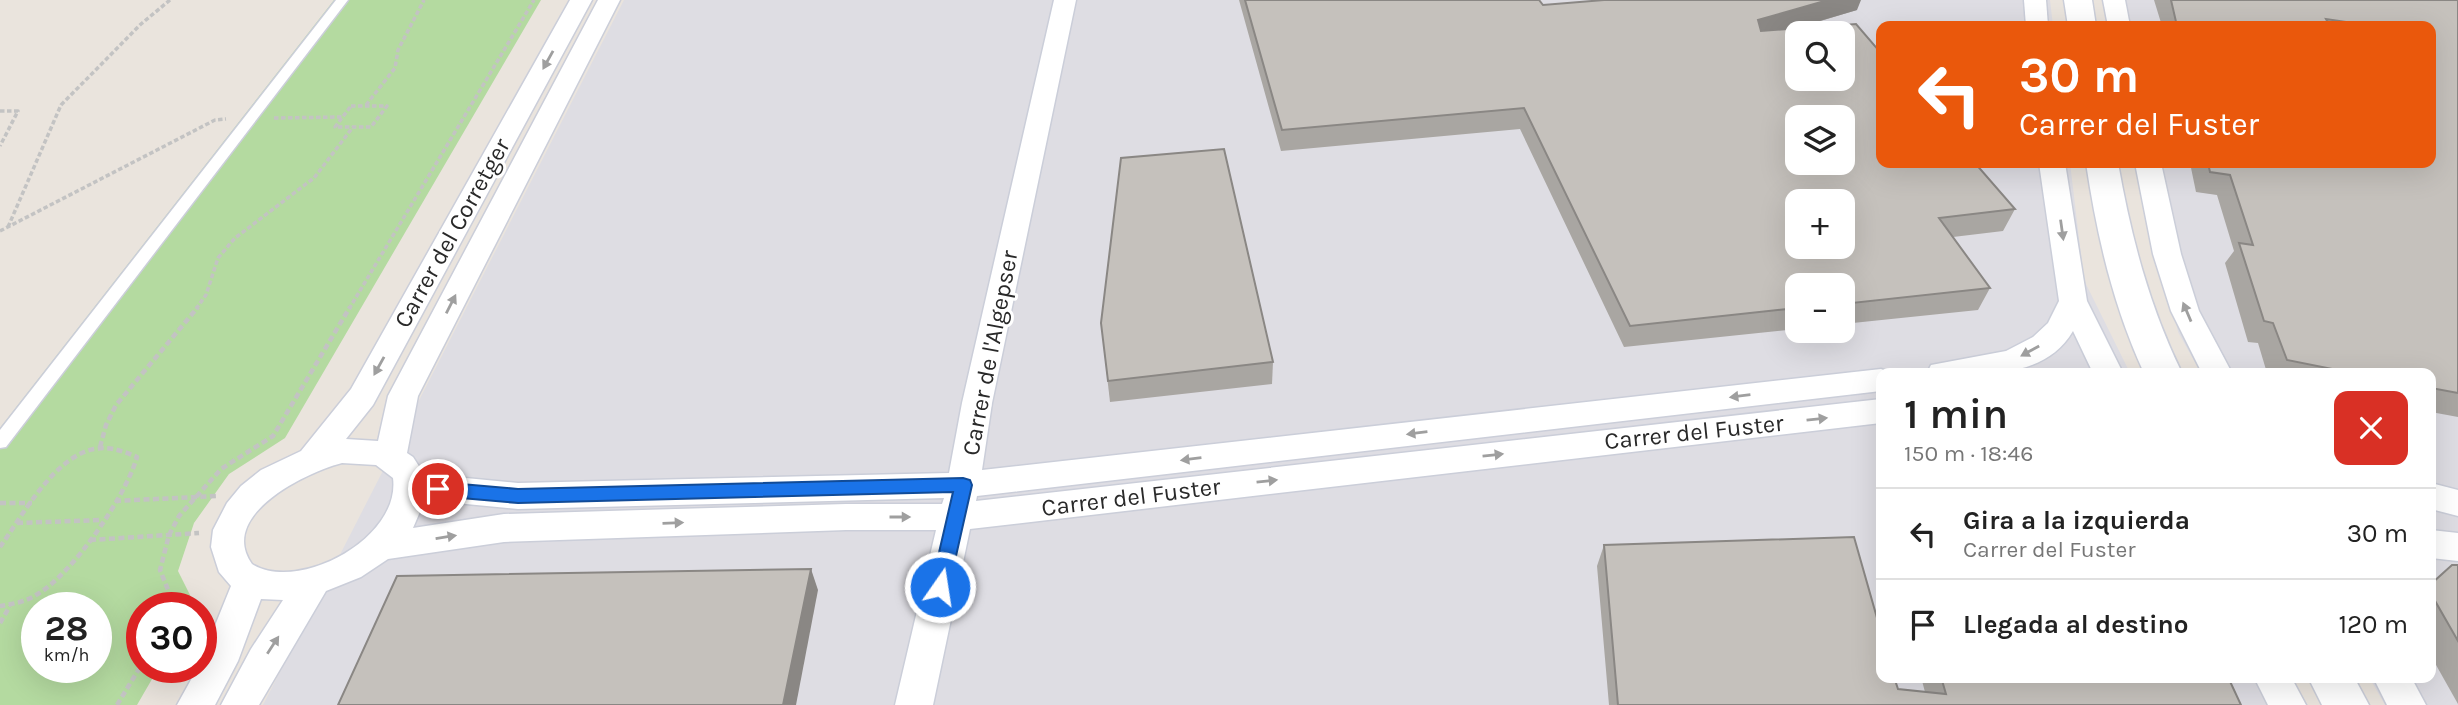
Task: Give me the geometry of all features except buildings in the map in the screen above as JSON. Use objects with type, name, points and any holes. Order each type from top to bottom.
[{"type":"street","name":"Carrer del Corretger","points":[[313,458],[362,397],[581,0]]},
{"type":"street","name":"Carrer del Corretger","points":[[390,457],[403,396],[609,0]]},
{"type":"street","name":"Carrer de l'Algepser","points":[[914,705],[960,501],[977,403],[1065,0]]},
{"type":"street","points":[[2035,0],[2037,21]]},
{"type":"street","points":[[2078,0],[2081,21]]},
{"type":"street","points":[[2114,0],[2118,21]]},
{"type":"street","points":[[2053,168],[2073,301],[2106,368]]},
{"type":"street","points":[[2103,168],[2127,286],[2161,368]]},
{"type":"street","points":[[2149,168],[2174,277],[2185,311],[2214,368]]},
{"type":"street","points":[[1982,368],[2029,354],[2057,333],[2073,301]]},
{"type":"street","name":"Carrer del Fuster","points":[[379,547],[504,528],[846,517],[1876,381]]},
{"type":"street","name":"Carrer del Fuster","points":[[411,486],[518,496],[960,501],[1876,411]]},
{"type":"street","points":[[369,451],[390,457],[405,470],[411,486],[409,506],[397,527],[379,547],[338,573],[290,586],[250,581],[234,569],[226,551],[228,531],[237,513],[271,480],[313,458],[342,452],[369,451]]},
{"type":"street","points":[[2436,497],[2458,503]]},
{"type":"street","points":[[2436,545],[2458,547]]},
{"type":"street","points":[[196,705],[220,661],[250,581]]},
{"type":"street","points":[[240,705],[264,660],[314,581]]},
{"type":"street","points":[[2275,683],[2287,705]]},
{"type":"street","points":[[2333,683],[2346,705]]},
{"type":"street","points":[[2394,683],[2407,705]]},
{"type":"lane","points":[[0,442],[342,0]]},
{"type":"path","points":[[8,227],[61,104],[141,24],[170,0]]},
{"type":"path","points":[[365,106],[395,68],[398,50],[424,0]]},
{"type":"path","points":[[169,592],[160,570],[169,535],[179,516],[221,469],[273,436],[534,0]]},
{"type":"path","points":[[351,106],[365,106],[387,106],[371,127],[335,127],[351,106]]},
{"type":"path","points":[[0,111],[18,111],[0,146]]},
{"type":"path","points":[[0,231],[215,120],[343,117]]},
{"type":"path","points":[[100,447],[106,425],[116,405],[186,324],[206,295],[218,258],[235,238],[314,178],[353,127]]},
{"type":"path","points":[[0,606],[10,606],[53,584],[77,560],[133,474],[137,457],[124,449],[100,447],[76,457],[53,473],[1,544]]},
{"type":"path","points":[[115,501],[195,498]]},
{"type":"path","points":[[0,503],[32,503]]},
{"type":"path","points":[[17,523],[103,520]]},
{"type":"path","points":[[90,540],[169,535]]},
{"type":"path","points":[[0,623],[10,606]]},
{"type":"path","points":[[117,705],[130,683]]},
{"type":"shaded area","points":[[624,0],[2050,0],[2052,21],[1876,21],[1876,168],[2071,168],[2084,280],[2128,368],[1876,368],[1876,683],[2290,683],[2301,705],[263,705]]},
{"type":"shaded area","points":[[2105,0],[2458,0],[2458,705],[2385,705],[2372,683],[2436,683],[2436,368],[2198,368],[2178,332],[2142,168],[2436,168],[2436,21],[2109,21]]},
{"type":"green space","points":[[334,0],[541,0],[285,438],[229,474],[194,523],[178,571],[188,592],[126,592],[126,683],[150,683],[137,705],[0,705],[0,428]]},
{"type":"route","points":[[438,489],[518,496],[963,485],[940,587]]}]
